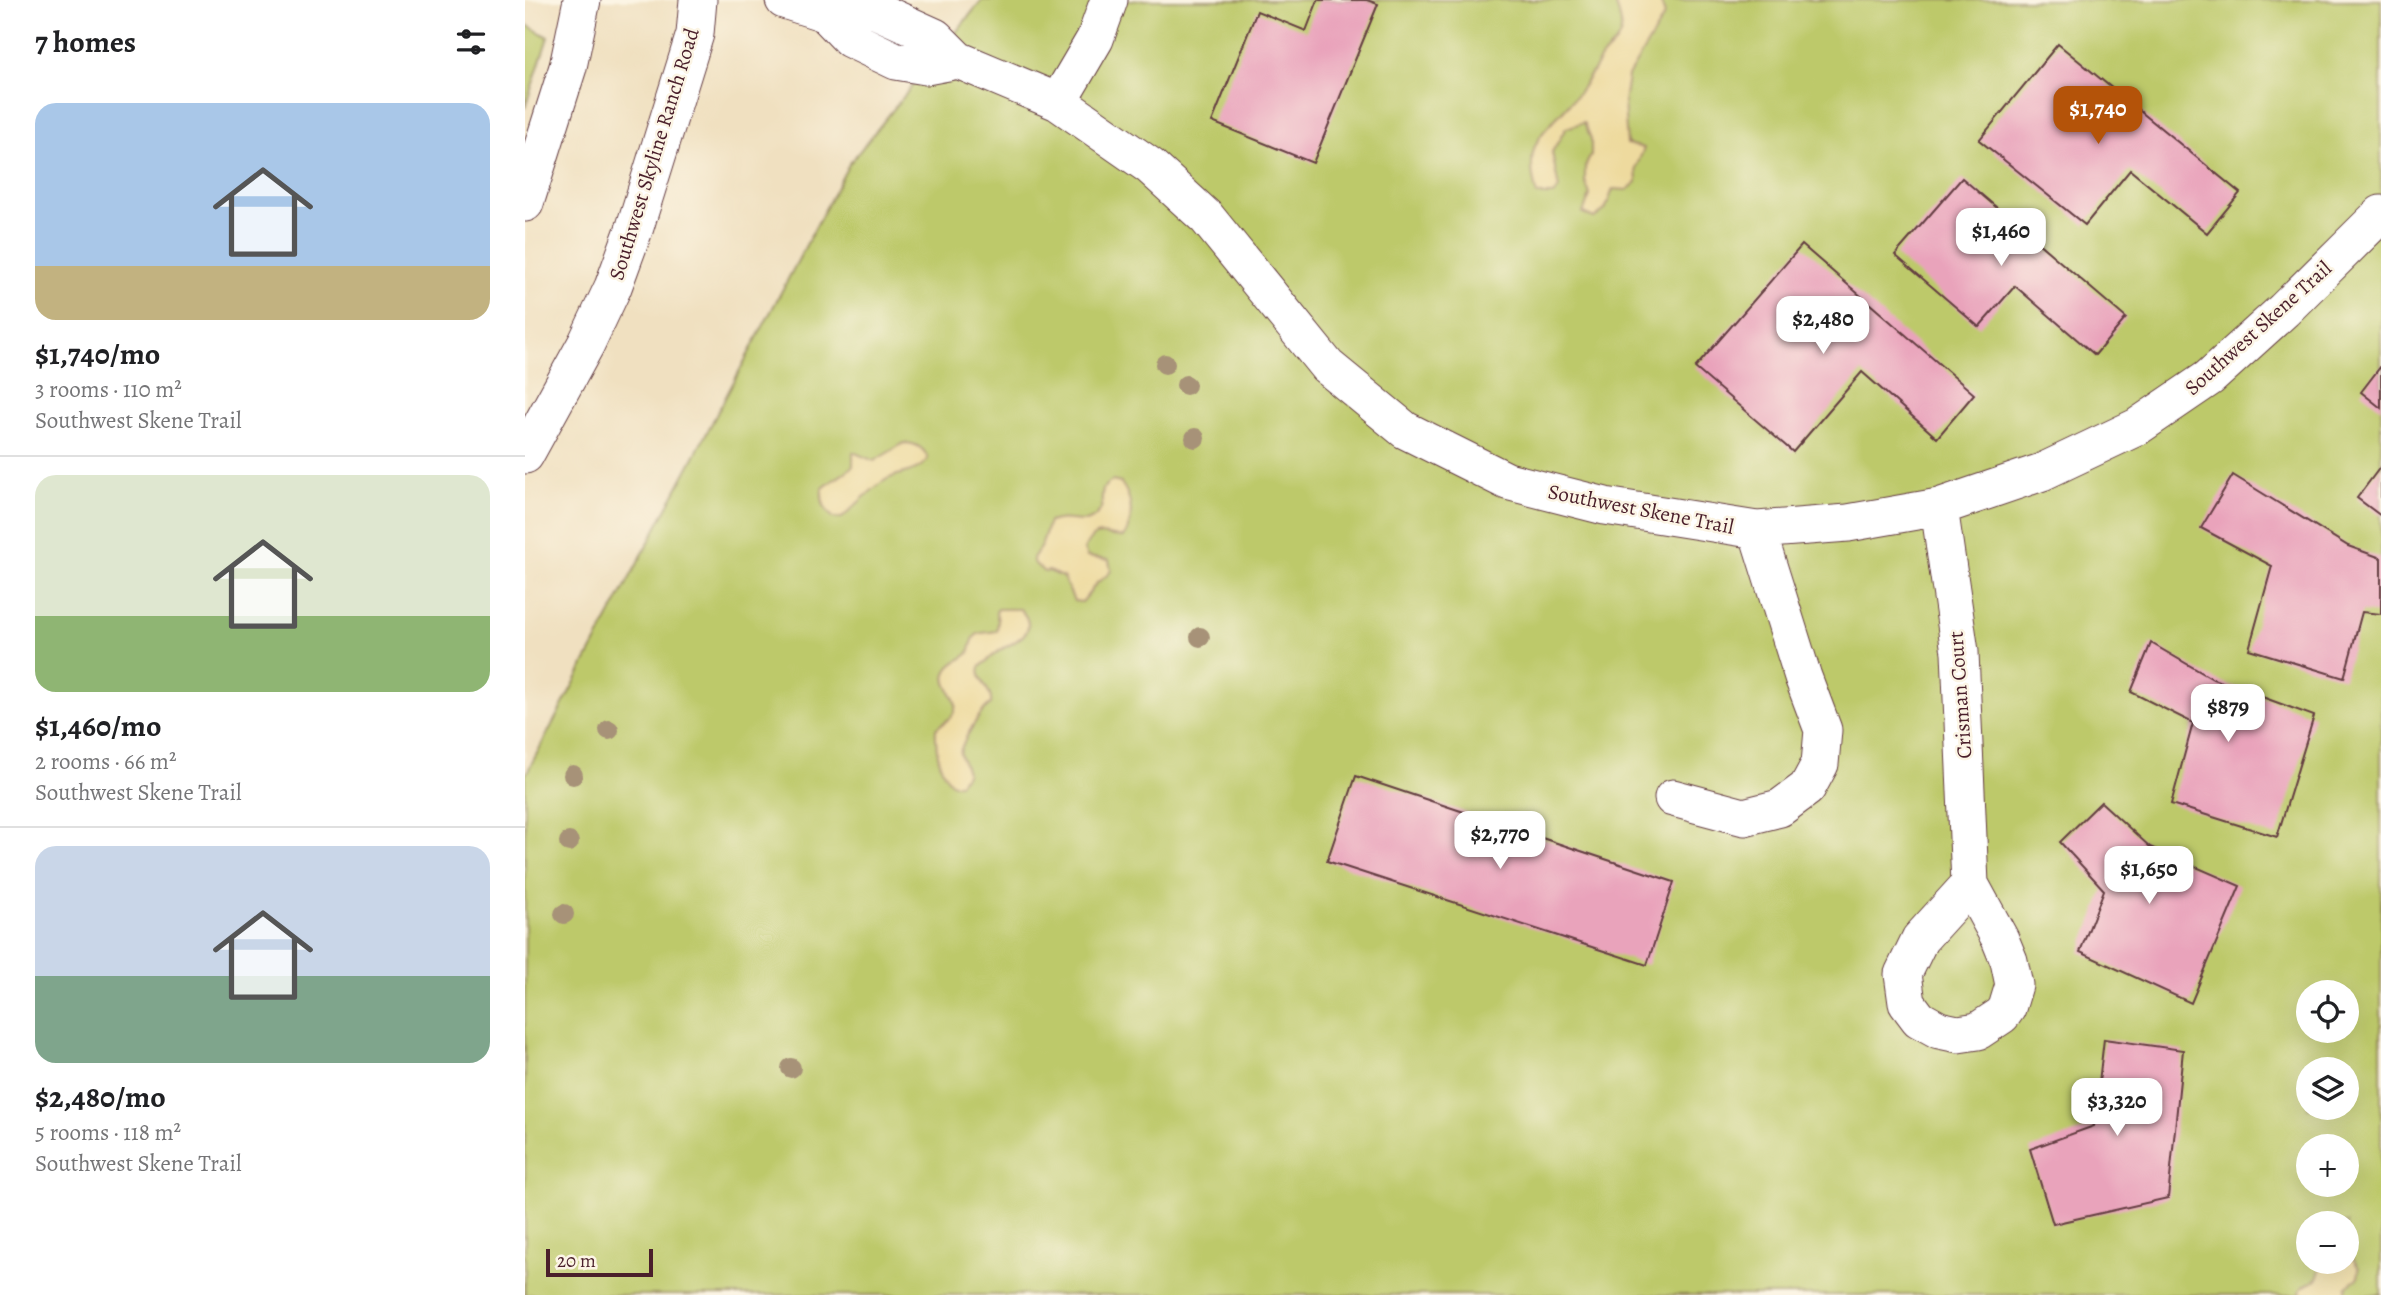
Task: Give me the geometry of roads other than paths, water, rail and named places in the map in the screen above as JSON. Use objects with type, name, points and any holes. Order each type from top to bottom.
[{"type":"street","points":[[525,204],[568,67],[582,0]]},
{"type":"street","name":"Southwest Skyline Ranch Road","points":[[525,455],[586,344],[622,263],[695,34],[698,0]]},
{"type":"street","name":"Southwest Skene Trail","points":[[784,0],[825,13],[864,5],[935,37],[958,60],[1058,102],[1150,166],[1207,218],[1327,366],[1405,430],[1507,481],[1605,506],[1757,530],[1848,523],[1938,507],[2042,472],[2137,428],[2209,378],[2284,310],[2381,214]]},
{"type":"street","points":[[1058,102],[1095,39],[1109,0]]},
{"type":"street","name":"Crisman Court","points":[[1938,507],[1960,652],[1970,884]]},
{"type":"street","points":[[1673,798],[1744,817],[1780,808],[1807,788],[1820,765],[1823,730],[1803,677],[1757,530]]}]
